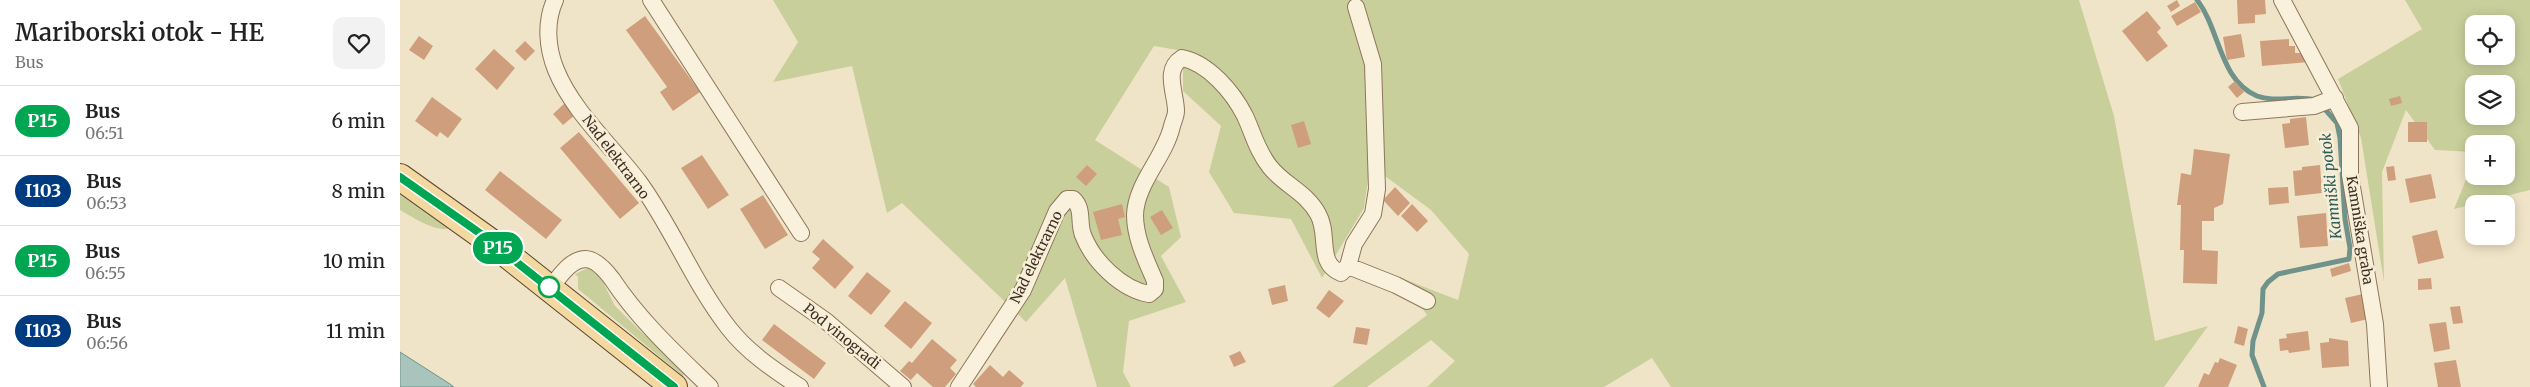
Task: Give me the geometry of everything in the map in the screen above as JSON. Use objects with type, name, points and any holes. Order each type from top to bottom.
[{"type":"main road","points":[[400,177],[466,223],[674,387]]},
{"type":"street","name":"Nad elektrarno","points":[[554,0],[548,24],[550,52],[556,70],[570,97],[640,184],[728,327],[767,365],[800,387]]},
{"type":"street","points":[[651,0],[801,233]]},
{"type":"street","name":"Kamniška graba","points":[[2282,0],[2325,102],[2350,128],[2350,175],[2375,324],[2379,387]]},
{"type":"street","points":[[1348,266],[1354,244],[1374,214],[1377,189],[1373,64],[1356,7]]},
{"type":"street","name":"Nad elektrarno","points":[[959,387],[1023,290],[1057,211],[1067,199],[1073,199],[1078,204],[1082,233],[1092,253],[1108,271],[1136,292],[1149,294],[1155,289],[1155,281],[1136,231],[1135,213],[1141,190],[1170,133],[1176,112],[1172,73],[1175,63],[1182,58],[1193,60],[1211,74],[1231,95],[1244,116],[1255,144],[1270,167],[1304,194],[1319,215],[1325,239],[1326,262],[1332,270],[1341,274],[1348,266],[1396,284],[1427,300]]},
{"type":"street","points":[[2242,112],[2325,102]]},
{"type":"street","points":[[550,288],[573,263],[585,259],[597,263],[659,338],[710,387]]},
{"type":"street","name":"Pod vinogradi","points":[[779,288],[826,321],[903,387]]},
{"type":"green space","points":[[773,0],[2079,0],[2114,116],[2155,341],[2208,326],[2164,387],[1671,387],[1652,358],[1604,387],[1427,387],[1455,361],[1431,340],[1367,387],[1332,387],[1427,315],[1401,278],[1458,300],[1469,254],[1431,210],[1370,165],[1364,208],[1322,278],[1291,219],[1234,213],[1209,172],[1221,126],[1183,91],[1183,51],[1154,46],[1095,140],[1169,187],[1181,237],[1161,256],[1186,302],[1129,321],[1123,372],[1131,387],[1097,387],[1065,278],[1026,322],[902,203],[887,213],[852,66],[773,82],[798,42]]},
{"type":"green space","points":[[2405,0],[2530,0],[2530,190],[2510,195],[2465,195],[2465,206],[2454,209],[2465,182],[2465,185],[2515,185],[2515,135],[2465,135],[2465,152],[2435,150],[2406,110],[2382,172],[2384,282],[2361,138],[2338,79],[2422,29]]},
{"type":"green space","points":[[400,189],[454,227],[441,229],[434,227],[400,210]]},
{"type":"green space","points":[[588,268],[601,278],[615,306],[684,374],[683,376],[578,289],[578,277],[575,274]]},
{"type":"water","points":[[400,352],[450,384],[454,387],[400,387]]},
{"type":"building","points":[[2177,0],[2180,6],[2171,12],[2167,6]]},
{"type":"building","points":[[2237,0],[2265,0],[2266,14],[2255,15],[2255,23],[2238,24]]},
{"type":"building","points":[[2195,2],[2201,12],[2177,26],[2171,16]]},
{"type":"building","points":[[2147,11],[2161,28],[2157,32],[2168,46],[2147,62],[2122,31]]},
{"type":"building","points":[[645,16],[700,92],[673,111],[660,92],[667,87],[626,30]]},
{"type":"building","points":[[2241,34],[2245,57],[2227,60],[2223,37]]},
{"type":"building","points":[[419,36],[433,46],[424,60],[409,50]]},
{"type":"building","points":[[2289,39],[2289,46],[2295,46],[2295,53],[2304,53],[2309,62],[2262,66],[2260,41]]},
{"type":"building","points":[[525,41],[535,51],[525,61],[515,51]]},
{"type":"building","points":[[494,49],[515,68],[497,90],[475,69]]},
{"type":"building","points":[[2235,81],[2244,92],[2237,98],[2228,87]]},
{"type":"building","points":[[2400,96],[2402,103],[2391,106],[2389,99]]},
{"type":"building","points":[[432,97],[462,119],[448,138],[440,132],[437,137],[415,121]]},
{"type":"building","points":[[565,103],[575,115],[563,125],[553,114]]},
{"type":"building","points":[[2306,117],[2309,145],[2285,148],[2282,124],[2290,123],[2290,119]]},
{"type":"building","points":[[1304,121],[1311,144],[1298,148],[1291,125]]},
{"type":"building","points":[[2408,122],[2427,122],[2427,142],[2408,142]]},
{"type":"building","points":[[579,132],[639,203],[620,219],[560,148]]},
{"type":"building","points":[[2194,149],[2230,154],[2223,204],[2214,208],[2214,221],[2202,221],[2202,250],[2218,251],[2217,284],[2183,283],[2184,250],[2180,250],[2181,205],[2177,205],[2181,173],[2191,175]]},
{"type":"building","points":[[702,155],[729,195],[708,209],[681,168]]},
{"type":"building","points":[[1087,165],[1097,174],[1086,186],[1076,177]]},
{"type":"building","points":[[2320,165],[2322,193],[2295,196],[2293,171],[2302,170],[2302,167]]},
{"type":"building","points":[[2394,166],[2396,180],[2388,181],[2386,167]]},
{"type":"building","points":[[500,171],[562,220],[546,239],[485,190]]},
{"type":"building","points":[[2431,174],[2436,198],[2410,203],[2405,179]]},
{"type":"building","points":[[1395,187],[1410,203],[1398,216],[1383,200]]},
{"type":"building","points":[[2288,187],[2289,203],[2269,205],[2268,188]]},
{"type":"building","points":[[763,195],[788,235],[765,249],[740,209]]},
{"type":"building","points":[[1122,204],[1125,217],[1118,219],[1122,235],[1101,240],[1093,212]]},
{"type":"building","points":[[1412,204],[1428,221],[1417,232],[1401,216]]},
{"type":"building","points":[[1162,210],[1173,228],[1161,235],[1150,217]]},
{"type":"building","points":[[2326,213],[2328,246],[2300,248],[2297,216]]},
{"type":"building","points":[[2437,230],[2444,258],[2418,264],[2412,236]]},
{"type":"building","points":[[823,239],[854,267],[835,289],[812,268],[820,259],[812,252]]},
{"type":"building","points":[[2349,263],[2351,271],[2332,277],[2330,269]]},
{"type":"building","points":[[867,272],[891,291],[871,315],[848,296]]},
{"type":"building","points":[[2431,278],[2432,289],[2418,290],[2418,279]]},
{"type":"building","points":[[1285,285],[1288,301],[1272,305],[1268,289]]},
{"type":"building","points":[[1329,290],[1344,301],[1329,318],[1316,308]]},
{"type":"building","points":[[2363,294],[2368,319],[2351,323],[2345,298]]},
{"type":"building","points":[[905,301],[932,323],[911,349],[884,326]]},
{"type":"building","points":[[2460,306],[2463,323],[2453,324],[2450,307]]},
{"type":"building","points":[[2446,322],[2450,349],[2434,352],[2429,324]]},
{"type":"building","points":[[774,324],[826,363],[814,379],[762,340]]},
{"type":"building","points":[[2238,326],[2248,329],[2244,346],[2234,343]]},
{"type":"building","points":[[1356,327],[1370,329],[1367,345],[1353,343]]},
{"type":"building","points":[[2308,331],[2310,350],[2289,353],[2288,350],[2280,351],[2279,339],[2287,338],[2286,334]]},
{"type":"building","points":[[2329,338],[2348,341],[2349,366],[2322,368],[2320,343],[2329,342]]},
{"type":"building","points":[[932,339],[957,360],[950,368],[956,374],[945,387],[933,387],[917,373],[911,380],[900,371],[909,361],[912,363]]},
{"type":"building","points":[[1240,351],[1246,362],[1234,367],[1229,356]]},
{"type":"building","points":[[2220,358],[2237,365],[2228,387],[2198,387],[2204,373],[2209,375],[2215,362],[2218,363]]},
{"type":"building","points":[[2456,360],[2461,387],[2438,387],[2434,363]]},
{"type":"building","points":[[990,365],[1003,377],[1009,370],[1024,383],[1021,387],[976,387],[973,384]]},
{"type":"waterway","name":"Kamniški potok","points":[[2197,0],[2211,25],[2227,66],[2244,88],[2264,98],[2315,100]]},
{"type":"waterway","name":"Kamniški potok","points":[[2264,387],[2252,355],[2253,341],[2262,313],[2263,289],[2278,274],[2349,259],[2350,248],[2345,219],[2340,138],[2337,123],[2323,107]]},
{"type":"bus line","name":"P15","points":[[400,177],[481,234],[674,387]]}]
